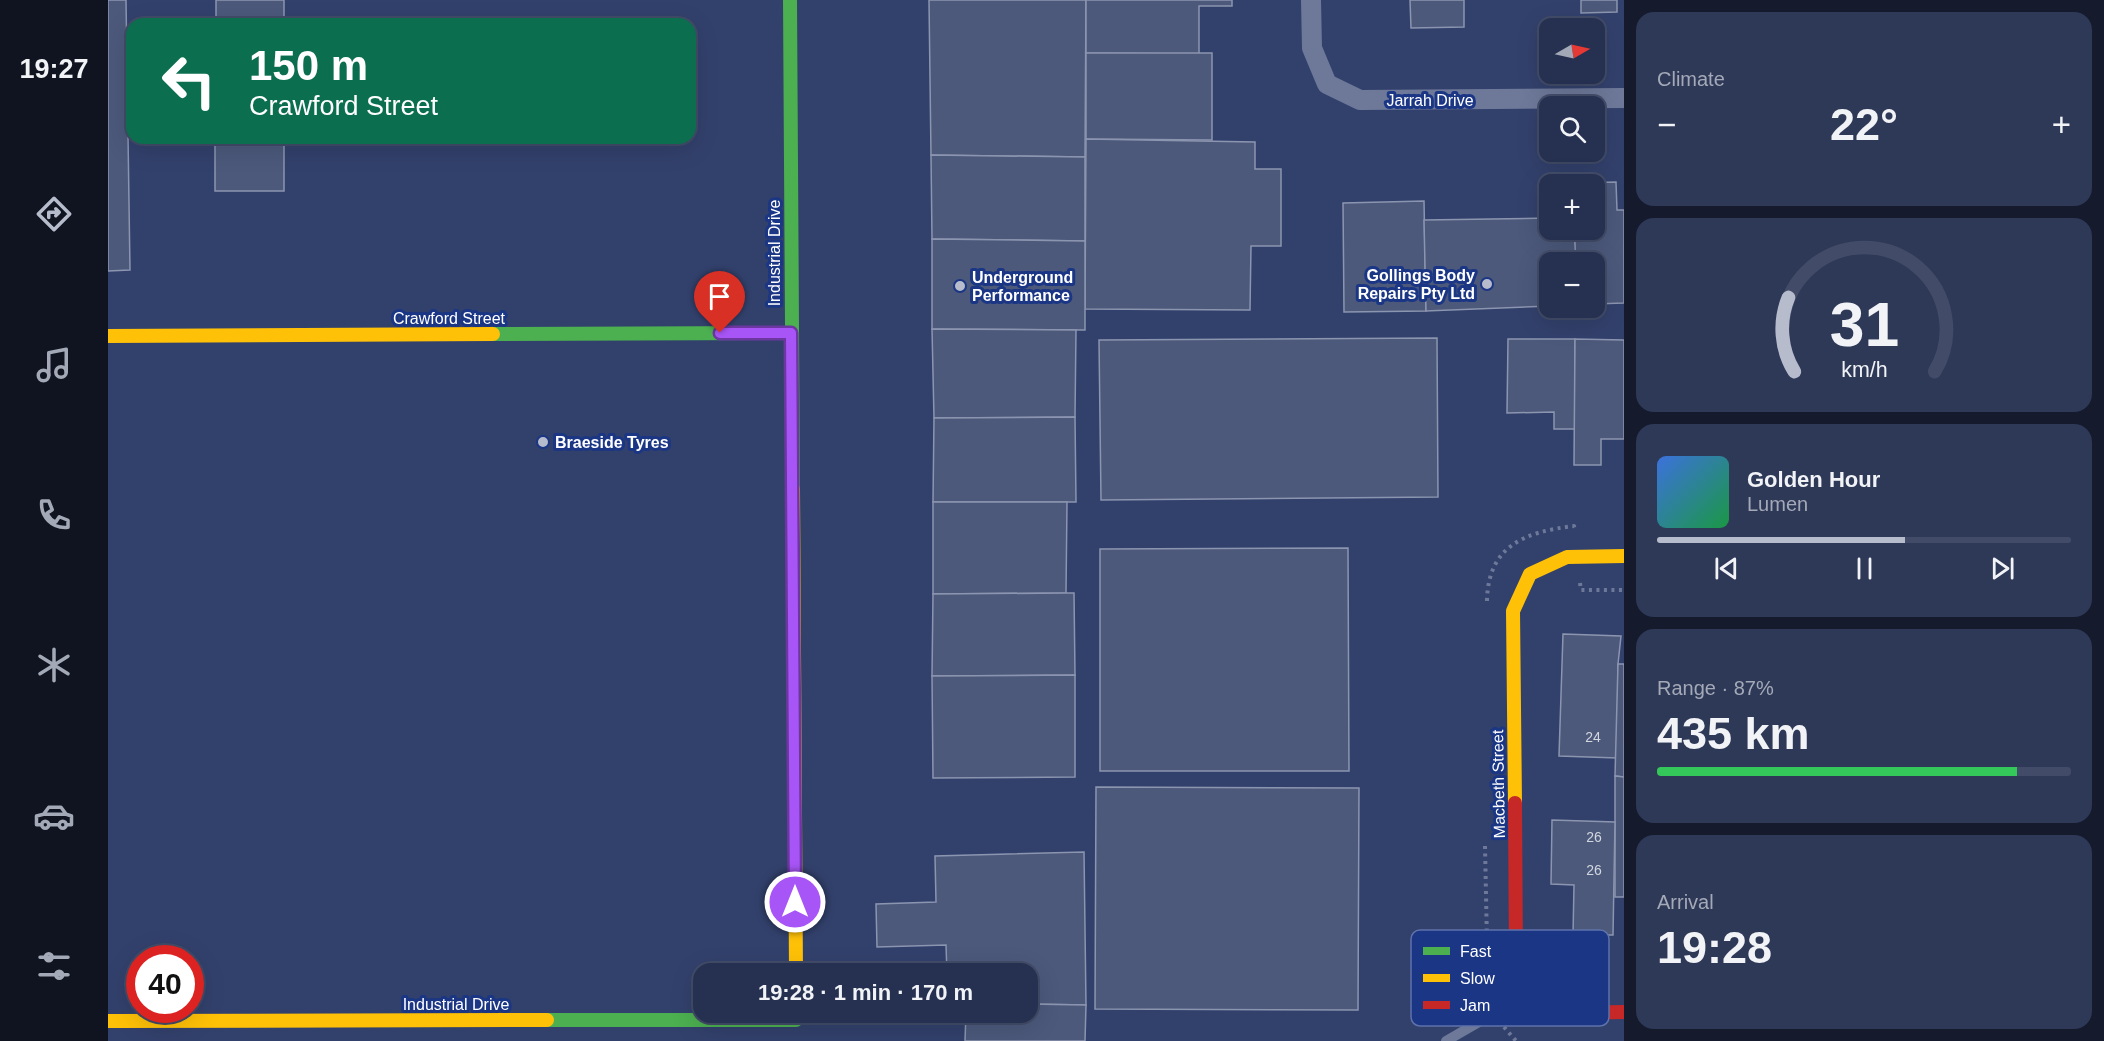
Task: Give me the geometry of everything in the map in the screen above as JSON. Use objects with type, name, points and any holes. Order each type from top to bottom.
[{"type":"street","name":"Industrial Drive","points":[[790,0],[796,963]]},
{"type":"street","name":"Jarrah Drive","points":[[1311,0],[1312,48],[1327,84],[1360,100],[1624,98]]},
{"type":"street","name":"Crawford Street","points":[[108,336],[791,333]]},
{"type":"street","name":"Macbeth Street","points":[[1516,930],[1513,611],[1530,574],[1567,557],[1624,556]]},
{"type":"street","name":"Industrial Drive","points":[[108,1021],[693,1020]]},
{"type":"lane","points":[[1446,1041],[1472,1026]]},
{"type":"building","points":[[108,0],[126,0],[126,144],[128,144],[130,270],[108,271]]},
{"type":"building","points":[[216,0],[284,0],[284,18],[216,18]]},
{"type":"building","points":[[929,0],[1086,0],[1085,157],[931,155]]},
{"type":"building","points":[[1086,0],[1232,0],[1232,6],[1199,6],[1199,54],[1086,53]]},
{"type":"building","points":[[1410,0],[1464,0],[1464,27],[1411,28]]},
{"type":"building","points":[[1581,0],[1617,0],[1617,12],[1581,13]]},
{"type":"building","points":[[1086,53],[1212,53],[1212,140],[1086,139]]},
{"type":"building","points":[[1086,139],[1255,142],[1255,169],[1281,169],[1281,246],[1251,246],[1250,310],[1085,309]]},
{"type":"building","points":[[215,144],[284,144],[284,191],[215,191]]},
{"type":"building","points":[[931,155],[1085,157],[1085,241],[932,239]]},
{"type":"building","points":[[1605,182],[1616,182],[1617,210],[1624,210],[1624,303],[1605,304],[1605,252],[1575,252],[1575,240],[1605,240]]},
{"type":"building","points":[[1424,201],[1426,311],[1344,312],[1343,203]]},
{"type":"building","name":"Gollings Body Repairs Pty Ltd","points":[[1539,218],[1539,240],[1575,240],[1575,252],[1539,252],[1539,306],[1426,311],[1424,220]]},
{"type":"building","points":[[932,239],[1085,241],[1085,330],[932,329]]},
{"type":"building","points":[[932,329],[1076,330],[1075,417],[934,418]]},
{"type":"building","points":[[1437,338],[1438,497],[1101,500],[1099,340]]},
{"type":"building","points":[[1508,339],[1575,339],[1575,429],[1554,429],[1554,412],[1507,413]]},
{"type":"building","points":[[1575,339],[1624,340],[1624,439],[1601,439],[1601,465],[1574,465]]},
{"type":"building","points":[[1075,417],[1076,502],[933,502],[934,418]]},
{"type":"building","points":[[933,502],[1067,502],[1066,593],[933,594]]},
{"type":"building","points":[[1348,548],[1349,771],[1100,771],[1100,549]]},
{"type":"building","points":[[1074,593],[1075,675],[932,676],[933,594]]},
{"type":"building","points":[[1563,634],[1621,636],[1618,664],[1617,758],[1559,756]]},
{"type":"building","points":[[1618,664],[1624,664],[1624,777],[1615,776]]},
{"type":"building","points":[[1075,675],[1075,777],[933,778],[932,676]]},
{"type":"building","points":[[1615,776],[1624,777],[1624,897],[1615,897]]},
{"type":"building","points":[[1096,787],[1359,788],[1358,1010],[1095,1009]]},
{"type":"building","points":[[1552,820],[1615,822],[1613,935],[1609,935],[1609,930],[1573,930],[1574,885],[1551,884]]},
{"type":"building","points":[[1084,852],[1086,1005],[1038,1004],[1038,963],[947,963],[946,945],[877,947],[876,904],[936,902],[935,856]]},
{"type":"building","points":[[1038,1004],[1086,1005],[1085,1041],[965,1041],[966,1023],[1038,1023]]},
{"type":"traffic: fast","points":[[790,0],[793,489]]},
{"type":"traffic: fast","points":[[493,334],[791,333]]},
{"type":"traffic: fast","points":[[547,1020],[693,1020]]},
{"type":"traffic: slow","points":[[108,336],[493,334]]},
{"type":"traffic: slow","points":[[793,489],[796,963]]},
{"type":"traffic: slow","points":[[1515,803],[1513,611],[1530,574],[1567,557],[1624,556]]},
{"type":"traffic: slow","points":[[108,1021],[547,1020]]},
{"type":"traffic: jam","points":[[1515,803],[1516,930]]},
{"type":"traffic: jam","points":[[1609,1012],[1624,1012]]},
{"type":"place","name":"Gollings Body Repairs Pty Ltd","points":[[1487,284]]},
{"type":"place","name":"Underground Performance","points":[[960,286]]},
{"type":"place","name":"Braeside Tyres","points":[[543,442]]},
{"type":"route","points":[[720,333],[791,333],[795,902]]}]
